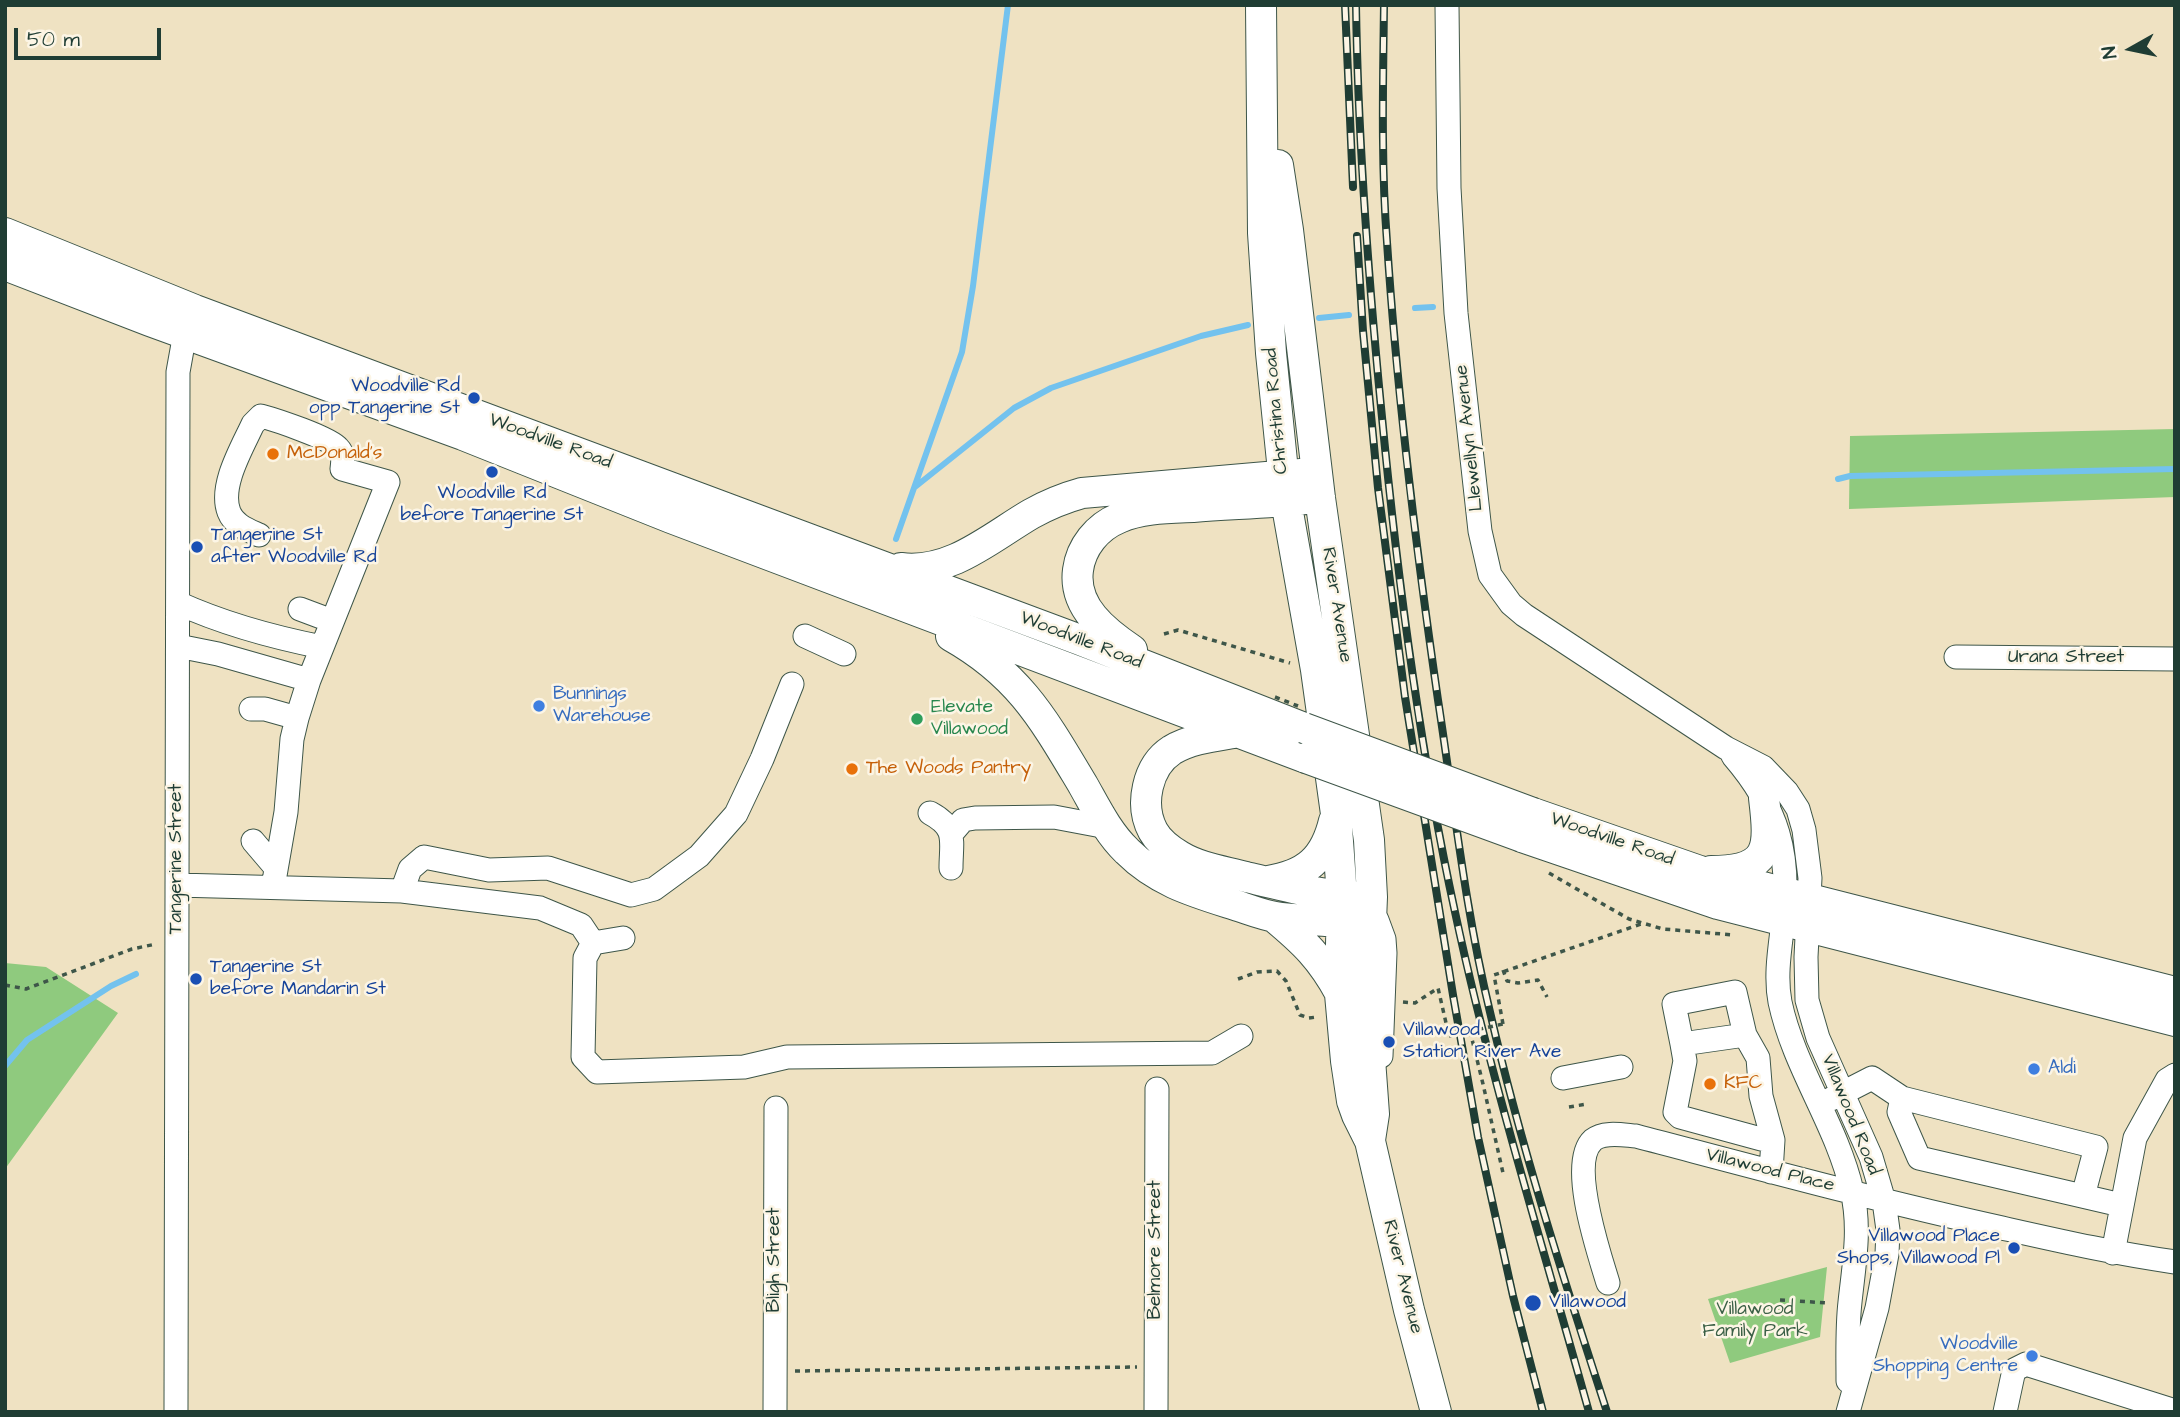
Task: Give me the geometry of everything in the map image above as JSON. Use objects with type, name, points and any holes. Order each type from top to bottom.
[{"type":"main road","name":"Christina Road","points":[[1261,5],[1263,233],[1271,353],[1285,488],[1336,814]]},
{"type":"main road","name":"River Avenue","points":[[1263,71],[1288,230],[1318,485],[1366,810],[1371,867],[1367,1018],[1374,1101],[1370,1141]]},
{"type":"main road","name":"Woodville Road","points":[[5,233],[190,322],[463,435],[671,518],[1306,758],[1527,825],[1700,871],[1797,911],[2175,1021]]},
{"type":"main road","name":"Woodville Road","points":[[5,265],[190,322],[880,565],[1304,728],[1718,904],[1797,911],[2175,992]]},
{"type":"main road","points":[[1172,677],[1120,642],[1088,612],[1080,594],[1077,576],[1080,556],[1089,541],[1102,528],[1118,518],[1135,513],[1318,485]]},
{"type":"main road","points":[[880,565],[917,570],[935,567],[975,550],[1058,500],[1095,490],[1285,488]]},
{"type":"main road","points":[[883,598],[968,646],[1017,685],[1055,738],[1107,827],[1149,870],[1178,886],[1273,917],[1307,944],[1326,968],[1340,994]]},
{"type":"main road","points":[[1239,732],[1185,744],[1170,752],[1157,765],[1149,780],[1146,813],[1153,832],[1164,845],[1181,857],[1208,867],[1293,889],[1341,909]]},
{"type":"main road","points":[[1700,871],[1723,871],[1756,861],[1763,853],[1768,836],[1764,799]]},
{"type":"main road","name":"River Avenue","points":[[1336,814],[1341,909],[1340,994],[1352,1101],[1370,1141],[1436,1412]]},
{"type":"main road","points":[[1265,881],[1298,873],[1317,858],[1327,845],[1336,814]]},
{"type":"main road","points":[[1273,917],[1341,909],[1371,910]]},
{"type":"street","name":"Llewellyn Avenue","points":[[1447,5],[1449,188],[1456,313],[1480,531],[1490,575],[1505,597],[1524,615],[1726,748],[1763,767],[1787,792],[1798,809],[1807,854],[1797,911]]},
{"type":"street","name":"Tangerine Street","points":[[176,1412],[178,372],[190,322]]},
{"type":"street","points":[[259,535],[241,527],[229,513],[226,490],[253,424],[261,416],[290,425],[337,446],[343,456],[342,469],[388,482],[309,680],[297,718],[275,878]]},
{"type":"street","points":[[178,603],[210,618],[322,648]]},
{"type":"street","points":[[300,610],[332,621]]},
{"type":"street","points":[[805,636],[844,654]]},
{"type":"street","points":[[178,646],[218,654],[309,680]]},
{"type":"street","name":"Urana Street","points":[[1956,657],[2175,659]]},
{"type":"street","points":[[402,891],[410,869],[424,857],[489,870],[548,868],[631,895],[654,888],[699,856],[736,814],[762,759],[792,684]]},
{"type":"street","points":[[251,709],[265,709],[297,718]]},
{"type":"street","name":"Llewellyn Avenue","points":[[1726,748],[1754,782],[1774,818],[1797,911]]},
{"type":"street","points":[[930,813],[944,821],[951,834],[951,869]]},
{"type":"street","points":[[951,834],[963,820],[975,818],[1054,817],[1107,827]]},
{"type":"street","points":[[253,841],[275,878]]},
{"type":"street","points":[[177,885],[275,878],[540,908],[581,925],[593,943]]},
{"type":"street","name":"Villawood Road","points":[[1797,911],[1779,950],[1779,999],[1793,1042],[1838,1143],[1853,1192],[1857,1220],[1857,1249],[1850,1304],[1847,1412]]},
{"type":"street","name":"Villawood Road","points":[[1797,911],[1806,957],[1807,1000],[1818,1038],[1871,1157],[1884,1201],[1888,1230],[1887,1254],[1877,1308],[1847,1412]]},
{"type":"street","points":[[593,943],[623,938]]},
{"type":"street","points":[[593,943],[585,958],[583,1057],[597,1072],[744,1068],[787,1057],[1212,1053],[1241,1036]]},
{"type":"street","points":[[1771,1172],[1773,1140],[1761,1096],[1758,1058],[1745,1035],[1735,992],[1674,1004],[1685,1060],[1675,1112],[1690,1120],[1773,1140]]},
{"type":"street","points":[[1682,1044],[1745,1035]]},
{"type":"street","points":[[1758,1058],[1793,1042]]},
{"type":"street","points":[[1563,1078],[1622,1067]]},
{"type":"street","points":[[2113,1253],[2135,1138],[2167,1080],[2175,1075]]},
{"type":"street","points":[[1820,1103],[1872,1078],[1902,1098],[2096,1147],[2083,1196]]},
{"type":"street","name":"Belmore Street","points":[[1156,1412],[1157,1089]]},
{"type":"street","points":[[1902,1098],[1899,1112],[1919,1158],[2121,1205]]},
{"type":"street","name":"Bligh Street","points":[[775,1412],[776,1108]]},
{"type":"street","name":"Villawood Place","points":[[1608,1283],[1585,1193],[1583,1164],[1588,1147],[1595,1138],[1609,1134],[1636,1136],[1884,1201],[2113,1253],[2175,1262]]},
{"type":"street","points":[[2005,1412],[2014,1370],[2026,1364],[2175,1411]]},
{"type":"path","points":[[1547,873],[1629,919],[1663,929],[1736,935]]},
{"type":"path","points":[[1438,988],[1448,1036],[1503,1024],[1494,975],[1643,923]]},
{"type":"path","points":[[5,985],[26,989],[132,949],[177,939]]},
{"type":"path","points":[[1503,970],[1507,981],[1518,983],[1538,980],[1548,997]]},
{"type":"path","points":[[1238,979],[1257,972],[1277,971],[1286,981],[1300,1015],[1317,1017]]},
{"type":"path","points":[[1470,1031],[1503,1173]]},
{"type":"path","points":[[1569,1107],[1587,1104]]},
{"type":"path","points":[[1780,1300],[1837,1303]]},
{"type":"path","points":[[775,1371],[1156,1366]]},
{"type":"green space","points":[[2175,429],[2175,497],[1849,509],[1850,436]]},
{"type":"green space","points":[[5,963],[46,967],[118,1013],[5,1169]]},
{"type":"green space","name":"Villawood Family Park","points":[[1827,1267],[1820,1337],[1730,1363],[1708,1299]]},
{"type":"waterway","points":[[896,539],[962,352],[973,286],[1008,5]]},
{"type":"waterway","points":[[1415,308],[1433,307]]},
{"type":"waterway","points":[[1319,318],[1349,315]]},
{"type":"waterway","points":[[915,487],[1014,408],[1051,388],[1201,336],[1248,325]]},
{"type":"waterway","points":[[1838,479],[1850,476],[2175,469]]},
{"type":"waterway","points":[[5,1066],[27,1040],[111,986],[136,974]]},
{"type":"railway","points":[[1345,5],[1353,187]]},
{"type":"railway","points":[[1356,5],[1361,156],[1376,357],[1394,534],[1430,787],[1469,975],[1501,1101],[1589,1412]]},
{"type":"railway","points":[[1384,5],[1384,183],[1396,357],[1422,586],[1467,895],[1481,973],[1515,1113],[1607,1412]]},
{"type":"railway","points":[[1357,236],[1378,488],[1405,697],[1478,1137],[1513,1296],[1543,1412]]},
{"type":"place","name":"Woodville Rd opp Tangerine St","points":[[474,398]]},
{"type":"place","name":"McDonald's","points":[[273,454]]},
{"type":"place","name":"Woodville Rd before Tangerine St","points":[[492,472]]},
{"type":"place","name":"Tangerine St after Woodville Rd","points":[[197,547]]},
{"type":"place","name":"Bunnings Warehouse","points":[[539,706]]},
{"type":"place","name":"Elevate Villawood","points":[[917,719]]},
{"type":"place","name":"The Woods Pantry","points":[[852,769]]},
{"type":"place","name":"Tangerine St before Mandarin St","points":[[196,979]]},
{"type":"place","name":"Villawood Station, River Ave","points":[[1389,1042]]},
{"type":"place","name":"Aldi","points":[[2034,1069]]},
{"type":"place","name":"KFC","points":[[1710,1084]]},
{"type":"place","name":"Villawood Place Shops, Villawood Pl","points":[[2014,1248]]},
{"type":"place","name":"Villawood","points":[[1533,1303]]},
{"type":"place","name":"Woodville Shopping Centre","points":[[2032,1356]]}]
